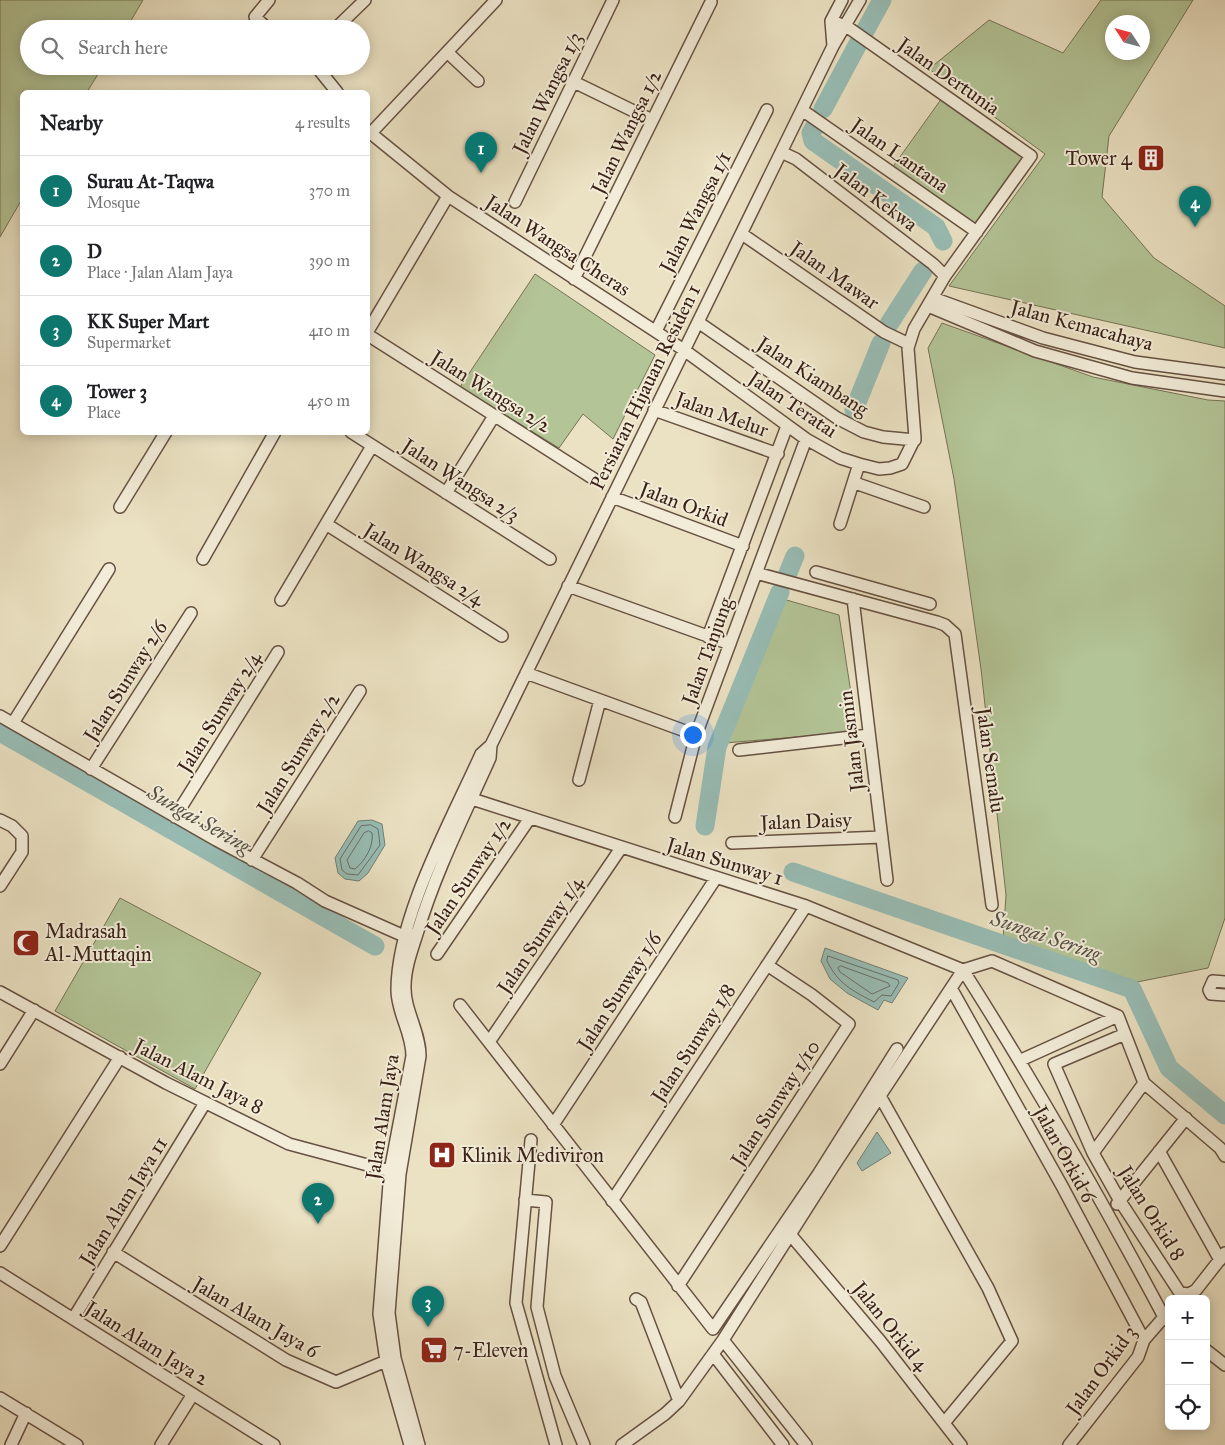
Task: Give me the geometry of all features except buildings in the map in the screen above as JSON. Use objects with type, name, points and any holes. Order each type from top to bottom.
[{"type":"street","points":[[258,20],[255,17],[269,0]]},
{"type":"street","points":[[344,20],[365,0]]},
{"type":"street","points":[[370,131],[496,0]]},
{"type":"street","name":"Jalan Wangsa 1/3","points":[[514,202],[613,0]]},
{"type":"street","name":"Persiaran Hijauan Residen 1","points":[[833,46],[832,21],[842,0]]},
{"type":"street","name":"Persiaran Hijauan Residen 1","points":[[459,804],[490,758],[491,745],[568,586],[833,46],[860,0]]},
{"type":"street","name":"Jalan Wangsa 1/2","points":[[574,279],[711,2]]},
{"type":"street","name":"Jalan Dertunia","points":[[832,21],[846,26],[1031,156],[977,232]]},
{"type":"street","points":[[447,52],[478,81]]},
{"type":"street","points":[[323,75],[335,90]]},
{"type":"street","points":[[574,82],[652,120]]},
{"type":"street","name":"Jalan Wangsa 1/1","points":[[656,331],[767,110]]},
{"type":"street","name":"Jalan Lantana","points":[[802,110],[977,232]]},
{"type":"street","name":"Jalan Wangsa Cheras","points":[[370,133],[448,196],[684,350]]},
{"type":"street","name":"Jalan Kekwa","points":[[781,152],[796,159],[933,264],[945,276]]},
{"type":"street","points":[[370,327],[448,196]]},
{"type":"street","points":[[915,440],[909,344],[914,328],[945,276],[977,232]]},
{"type":"street","name":"Jalan Mawar","points":[[742,234],[884,332],[909,344]]},
{"type":"street","name":"Jalan Kemacahaya","points":[[930,302],[1035,351],[1132,378],[1225,391]]},
{"type":"street","name":"Jalan Kemacahaya","points":[[930,302],[1044,338],[1135,362],[1225,374]]},
{"type":"street","name":"Jalan Kiambang","points":[[698,322],[837,418],[864,432],[883,437],[915,440]]},
{"type":"street","name":"Jalan Wangsa 2/2","points":[[370,336],[594,479]]},
{"type":"street","name":"Jalan Teratai","points":[[684,350],[787,426],[840,458],[879,469],[890,468],[902,464],[915,440]]},
{"type":"street","name":"Jalan Melur","points":[[654,410],[778,454]]},
{"type":"street","points":[[446,493],[494,416]]},
{"type":"street","points":[[708,637],[787,426]]},
{"type":"street","points":[[120,507],[164,435]]},
{"type":"street","points":[[203,559],[273,435]]},
{"type":"street","name":"Jalan Wangsa 2/3","points":[[356,435],[550,559]]},
{"type":"street","name":"Jalan Tanjung","points":[[526,673],[696,735],[806,439]]},
{"type":"street","points":[[281,600],[372,446]]},
{"type":"street","points":[[840,524],[855,483],[859,464]]},
{"type":"street","points":[[855,483],[924,507]]},
{"type":"street","name":"Jalan Orkid","points":[[612,496],[743,546]]},
{"type":"street","name":"Jalan Wangsa 2/4","points":[[326,524],[502,636]]},
{"type":"street","points":[[13,723],[108,569]]},
{"type":"street","points":[[756,572],[853,599]]},
{"type":"street","points":[[816,572],[930,604]]},
{"type":"street","points":[[568,586],[730,644]]},
{"type":"street","name":"Jalan Semalu","points":[[853,599],[945,624],[955,634],[992,905]]},
{"type":"street","name":"Jalan Jasmin","points":[[853,599],[887,880]]},
{"type":"street","name":"Jalan Sunway 2/6","points":[[91,769],[191,612]]},
{"type":"street","name":"Jalan Sunway 2/4","points":[[175,816],[278,652]]},
{"type":"street","name":"Jalan Sunway 2/2","points":[[252,860],[360,691]]},
{"type":"street","points":[[579,780],[600,700]]},
{"type":"street","points":[[0,716],[252,860],[297,883],[325,901],[370,923],[404,936],[407,943],[405,985]]},
{"type":"street","points":[[675,817],[696,735]]},
{"type":"street","points":[[739,750],[869,735]]},
{"type":"street","points":[[464,816],[486,804],[473,785]]},
{"type":"street","name":"Persiaran Hijauan Residen 1","points":[[472,799],[473,785]]},
{"type":"street","points":[[404,936],[415,929],[472,799]]},
{"type":"street","points":[[459,804],[472,799]]},
{"type":"street","name":"Jalan Sunway 1","points":[[472,799],[806,906],[963,970]]},
{"type":"street","name":"Jalan Alam Jaya","points":[[410,1444],[386,1362],[379,1314],[390,1171],[412,1056],[412,1042],[399,1007],[397,990],[404,936],[422,885],[459,804]]},
{"type":"street","name":"Jalan Sunway 1/2","points":[[438,954],[530,818]]},
{"type":"street","points":[[0,820],[12,826],[22,836],[22,852],[0,886]]},
{"type":"street","name":"Jalan Daisy","points":[[732,843],[882,837]]},
{"type":"street","name":"Jalan Sunway 1/4","points":[[489,1042],[621,848]]},
{"type":"street","name":"Jalan Sunway 1/6","points":[[553,1125],[716,878]]},
{"type":"street","name":"Jalan Alam Jaya","points":[[410,1444],[389,1313],[400,1174],[420,1056],[420,1041],[408,1006],[405,985],[410,957],[425,906]]},
{"type":"street","name":"Jalan Sunway 1/8","points":[[612,1201],[806,906]]},
{"type":"street","points":[[622,1445],[665,1414],[679,1401],[713,1354],[963,970],[992,961],[1118,1016],[1144,1083],[1220,1148],[1225,1156]]},
{"type":"street","name":"Jalan Sunway 1/10","points":[[678,1286],[849,1024],[812,995],[767,965]]},
{"type":"street","points":[[963,970],[1062,1130],[1110,1214],[1165,1317]]},
{"type":"street","points":[[1225,982],[1213,981],[1209,990],[1211,994],[1225,995]]},
{"type":"street","name":"Jalan Orkid 6","points":[[951,988],[1062,1186],[1144,1340]]},
{"type":"street","name":"Jalan Alam Jaya 8","points":[[0,992],[205,1103],[289,1144],[390,1171]]},
{"type":"street","points":[[460,1005],[713,1329],[819,1173],[896,1049]]},
{"type":"street","points":[[0,1064],[34,1010]]},
{"type":"street","points":[[1020,1060],[1118,1016]]},
{"type":"street","name":"Jalan Orkid 8","points":[[1125,1034],[1054,1064],[1093,1153],[1120,1201],[1180,1293],[1189,1294],[1196,1290],[1222,1257]]},
{"type":"street","points":[[0,1246],[120,1056]]},
{"type":"street","points":[[1093,1153],[1144,1083]]},
{"type":"street","points":[[880,1096],[988,1288],[1012,1341],[944,1423]]},
{"type":"street","name":"Jalan Alam Jaya 11","points":[[72,1319],[205,1103]]},
{"type":"street","points":[[1110,1214],[1186,1118]]},
{"type":"street","points":[[1062,1130],[1080,1122]]},
{"type":"street","points":[[531,1140],[516,1303],[556,1445]]},
{"type":"street","points":[[1159,1151],[1222,1257]]},
{"type":"street","points":[[525,1200],[546,1202],[537,1307],[555,1376],[584,1445]]},
{"type":"street","name":"Jalan Orkid 4","points":[[790,1233],[881,1342],[961,1445]]},
{"type":"street","name":"Jalan Alam Jaya 6","points":[[113,1252],[286,1360],[336,1382],[386,1362]]},
{"type":"street","name":"Jalan Alam Jaya 2","points":[[0,1273],[274,1445]]},
{"type":"street","points":[[636,1300],[641,1302],[679,1401]]},
{"type":"street","name":"Jalan Orkid 3","points":[[1069,1445],[1138,1357],[1144,1340],[1165,1320]]},
{"type":"street","points":[[723,1340],[806,1445]]},
{"type":"street","points":[[1210,1353],[1225,1365]]},
{"type":"street","points":[[713,1354],[781,1444]]},
{"type":"street","points":[[161,1445],[193,1394]]},
{"type":"street","points":[[0,1398],[77,1445]]},
{"type":"street","points":[[11,1445],[26,1413]]},
{"type":"green space","points":[[0,0],[143,0],[131,20],[20,20],[20,75],[97,75],[88,90],[20,90],[20,202],[0,237]]},
{"type":"green space","points":[[1101,0],[1193,0],[1109,136],[1102,197],[1154,258],[1225,306],[1225,348],[949,286],[1045,154],[929,69],[989,20],[1063,53]]},
{"type":"green space","points":[[942,98],[1026,157],[976,227],[892,168]]},
{"type":"green space","points":[[535,274],[655,355],[613,439],[583,414],[559,448],[460,387]]},
{"type":"green space","points":[[942,323],[1093,377],[1208,400],[1225,401],[1225,918],[1208,968],[1132,983],[1003,940],[1006,895],[981,669],[954,479],[928,348]]},
{"type":"green space","points":[[783,599],[839,615],[857,732],[725,743]]},
{"type":"green space","points":[[120,898],[261,973],[195,1089],[55,1011]]},
{"type":"water","points":[[372,820],[382,824],[385,845],[368,873],[359,881],[345,879],[338,873],[335,858],[358,821]]},
{"type":"water","points":[[825,948],[908,978],[892,1003],[884,1000],[878,1010],[847,993],[830,979],[821,961]]},
{"type":"water","points":[[877,1132],[891,1153],[862,1171],[857,1163]]},
{"type":"waterway","points":[[865,31],[882,0]]},
{"type":"waterway","points":[[823,109],[859,42]]},
{"type":"waterway","points":[[814,128],[811,133],[813,141],[936,227],[943,241]]},
{"type":"waterway","points":[[889,324],[923,271]]},
{"type":"waterway","points":[[854,410],[881,343]]},
{"type":"waterway","points":[[788,573],[795,556]]},
{"type":"waterway","points":[[705,826],[717,747],[780,592]]},
{"type":"waterway","name":"Sungai Sering","points":[[0,732],[375,946]]},
{"type":"waterway","name":"Sungai Sering","points":[[793,872],[1132,989],[1169,1068],[1225,1115]]},
{"type":"place","name":"Tower 4","points":[[1151,158]]},
{"type":"place","name":"Surau At-Taqwa","points":[[481,173]]},
{"type":"place","name":"Tower 3","points":[[1195,227]]},
{"type":"place","name":"Madrasah Al-Muttaqin","points":[[26,943]]},
{"type":"place","name":"Klinik Mediviron","points":[[442,1155]]},
{"type":"place","name":"D","points":[[318,1224]]},
{"type":"place","name":"KK Super Mart","points":[[428,1327]]},
{"type":"place","name":"7-Eleven","points":[[434,1350]]}]
